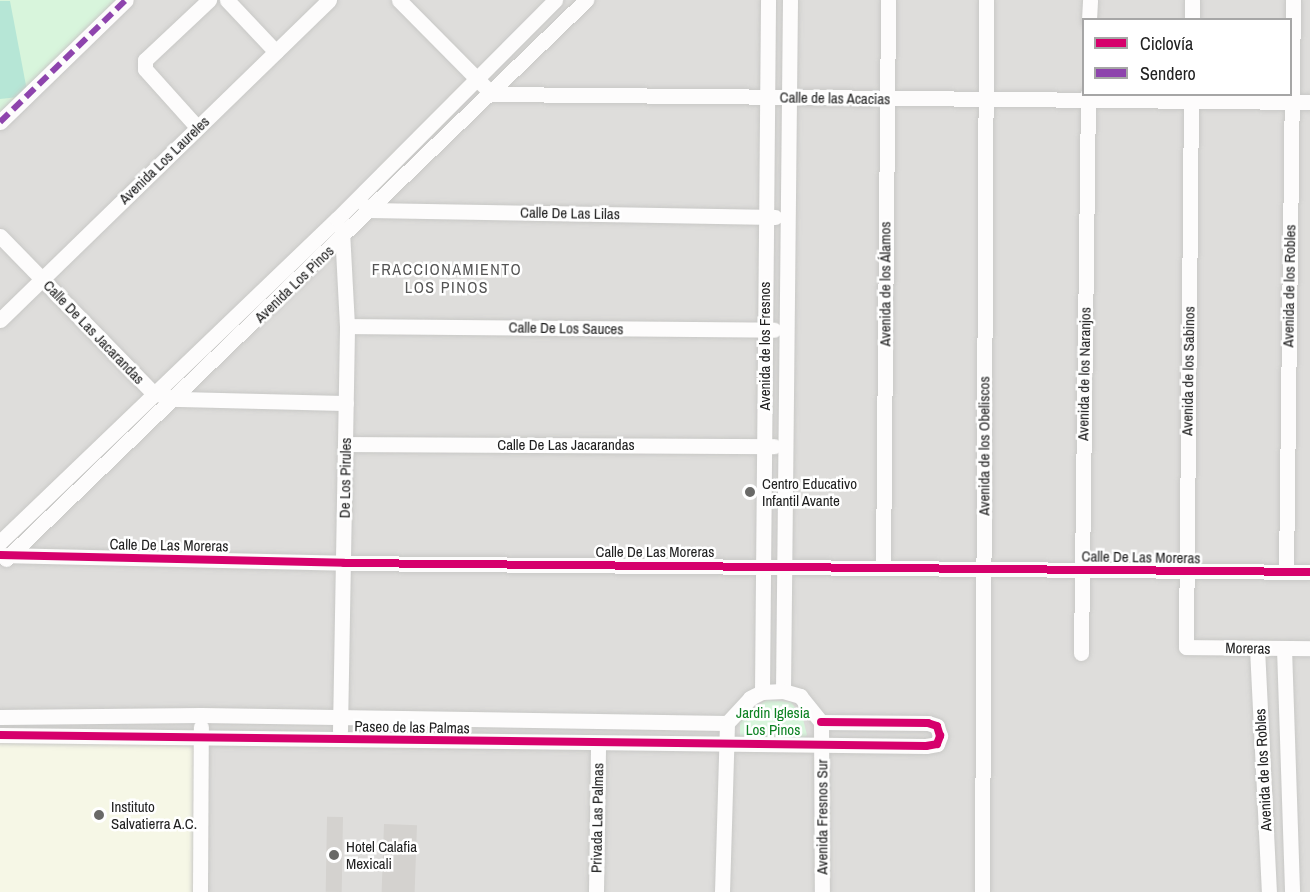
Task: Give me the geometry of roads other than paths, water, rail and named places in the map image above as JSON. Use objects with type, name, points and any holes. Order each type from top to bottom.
[{"type":"street","points":[[0,122],[126,0]]},
{"type":"street","points":[[197,126],[145,69],[145,60],[209,0]]},
{"type":"street","points":[[228,0],[276,52]]},
{"type":"street","name":"Avenida Los Laureles","points":[[0,320],[329,0]]},
{"type":"street","points":[[399,0],[492,94]]},
{"type":"street","name":"Avenida Los Pinos","points":[[0,542],[337,219],[555,0]]},
{"type":"street","name":"Avenida Los Pinos","points":[[3,559],[177,399],[586,0]]},
{"type":"street","name":"Avenida de los Fresnos","points":[[762,692],[768,0]]},
{"type":"street","name":"Avenida de los Fresnos","points":[[783,691],[790,0]]},
{"type":"street","name":"Avenida de los Álamos","points":[[884,567],[888,0]]},
{"type":"street","name":"Avenida de los Obeliscos","points":[[982,892],[986,0]]},
{"type":"street","points":[[1089,18],[1090,0]]},
{"type":"street","points":[[1192,0],[1192,18]]},
{"type":"street","name":"Avenida de los Robles","points":[[1286,572],[1293,0]]},
{"type":"street","name":"Calle de las Acacias","points":[[492,94],[789,98],[1191,98],[1310,102]]},
{"type":"street","name":"Avenida de los Naranjos","points":[[1081,653],[1088,97]]},
{"type":"street","name":"Avenida de los Sabinos","points":[[1186,647],[1191,98]]},
{"type":"street","points":[[356,199],[369,210]]},
{"type":"street","name":"Calle De Las Lilas","points":[[369,210],[788,217]]},
{"type":"street","name":"De Los Pirules","points":[[337,219],[345,234],[347,326],[339,739]]},
{"type":"street","name":"Calle De Las Jacarandas","points":[[0,236],[153,393],[177,399],[346,403]]},
{"type":"street","name":"Calle De Los Sauces","points":[[347,326],[786,330]]},
{"type":"street","name":"Calle De Las Jacarandas","points":[[345,444],[786,446]]},
{"type":"street","name":"Calle De Las Moreras","points":[[3,559],[1310,572]]},
{"type":"street","name":"Moreras","points":[[1186,647],[1310,648]]},
{"type":"street","name":"Avenida de los Robles","points":[[1257,648],[1269,892]]},
{"type":"street","name":"Avenida de los Robles","points":[[1284,648],[1292,892]]},
{"type":"street","points":[[722,892],[725,743],[728,723],[739,708],[762,692],[783,691],[800,696],[821,722],[928,723],[937,726],[940,736],[937,744],[926,747],[823,745]]},
{"type":"street","points":[[200,892],[201,715]]},
{"type":"street","name":"Paseo de las Palmas","points":[[0,717],[201,715],[341,719],[728,723]]},
{"type":"street","name":"Avenida Fresnos Sur","points":[[821,722],[823,745],[822,892]]},
{"type":"street","name":"Paseo de las Palmas","points":[[0,735],[200,735],[823,745]]},
{"type":"street","name":"Privada Las Palmas","points":[[596,892],[598,743]]},
{"type":"place","name":"Centro Educativo Infantil Avante","points":[[750,492]]},
{"type":"place","name":"Instituto Salvatierra A.C.","points":[[99,815]]},
{"type":"place","name":"Hotel Calafia Mexicali","points":[[334,855]]},
{"type":"district","name":"FRACCIONAMIENTO LOS PINOS","points":[[447,278]]},
{"type":"park label","name":"Jardin Iglesia Los Pinos","points":[[773,720]]}]
